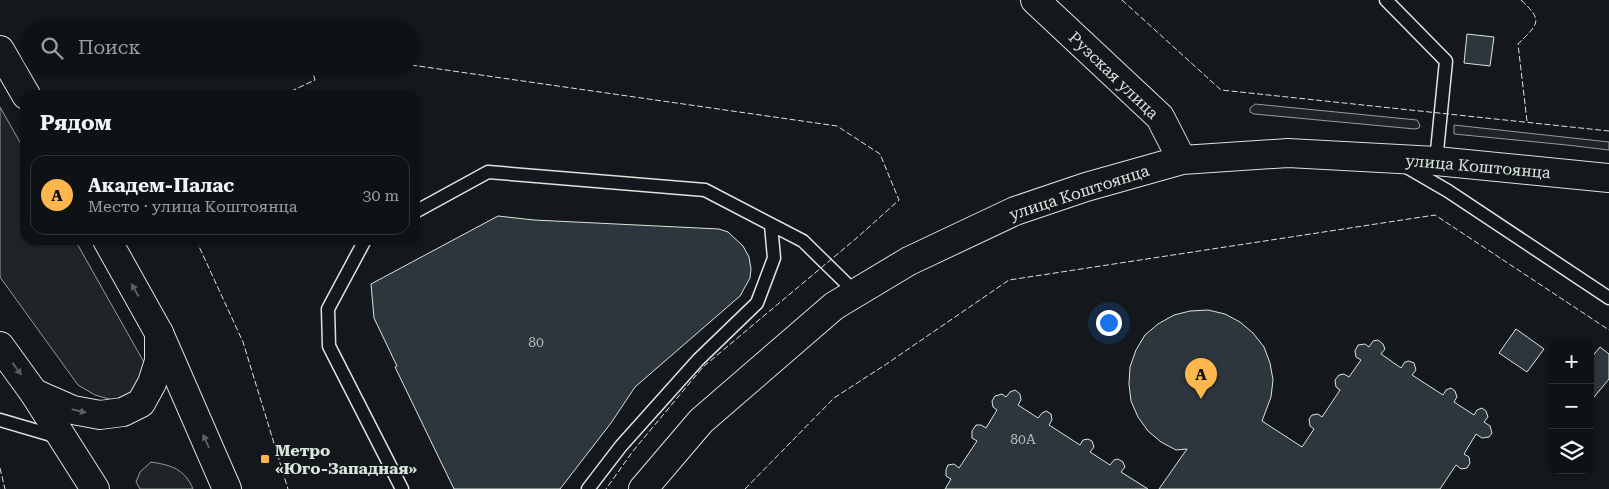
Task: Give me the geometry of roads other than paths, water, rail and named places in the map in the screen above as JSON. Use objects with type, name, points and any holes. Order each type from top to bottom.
[{"type":"street","name":"Рузская улица","points":[[1035,0],[1160,117],[1182,160]]},
{"type":"street","points":[[0,50],[23,90]]},
{"type":"street","name":"улица Коштоянца","points":[[643,489],[701,421],[834,306],[909,261],[1016,211],[1086,187],[1182,160],[1288,154],[1436,161],[1609,178]]},
{"type":"street","points":[[110,245],[159,333],[228,489]]},
{"type":"street","points":[[34,393],[73,410],[100,415],[124,412],[140,403],[152,384],[159,361],[159,333]]},
{"type":"street","points":[[0,346],[34,393],[95,489]]},
{"type":"lane","points":[[1386,0],[1446,61],[1436,161]]},
{"type":"lane","points":[[1392,159],[1448,191],[1609,298]]},
{"type":"lane","points":[[420,209],[488,172],[705,190],[803,241],[856,293]]},
{"type":"lane","points":[[588,489],[621,446],[692,367],[757,303],[774,258],[771,225]]},
{"type":"lane","points":[[363,245],[328,309],[329,346],[402,489]]},
{"type":"lane","points":[[0,420],[64,439]]},
{"type":"place","name":"Академ-Палас","points":[[1201,399]]},
{"type":"place","name":"Метро «Юго-Западная»","points":[[265,459]]}]
